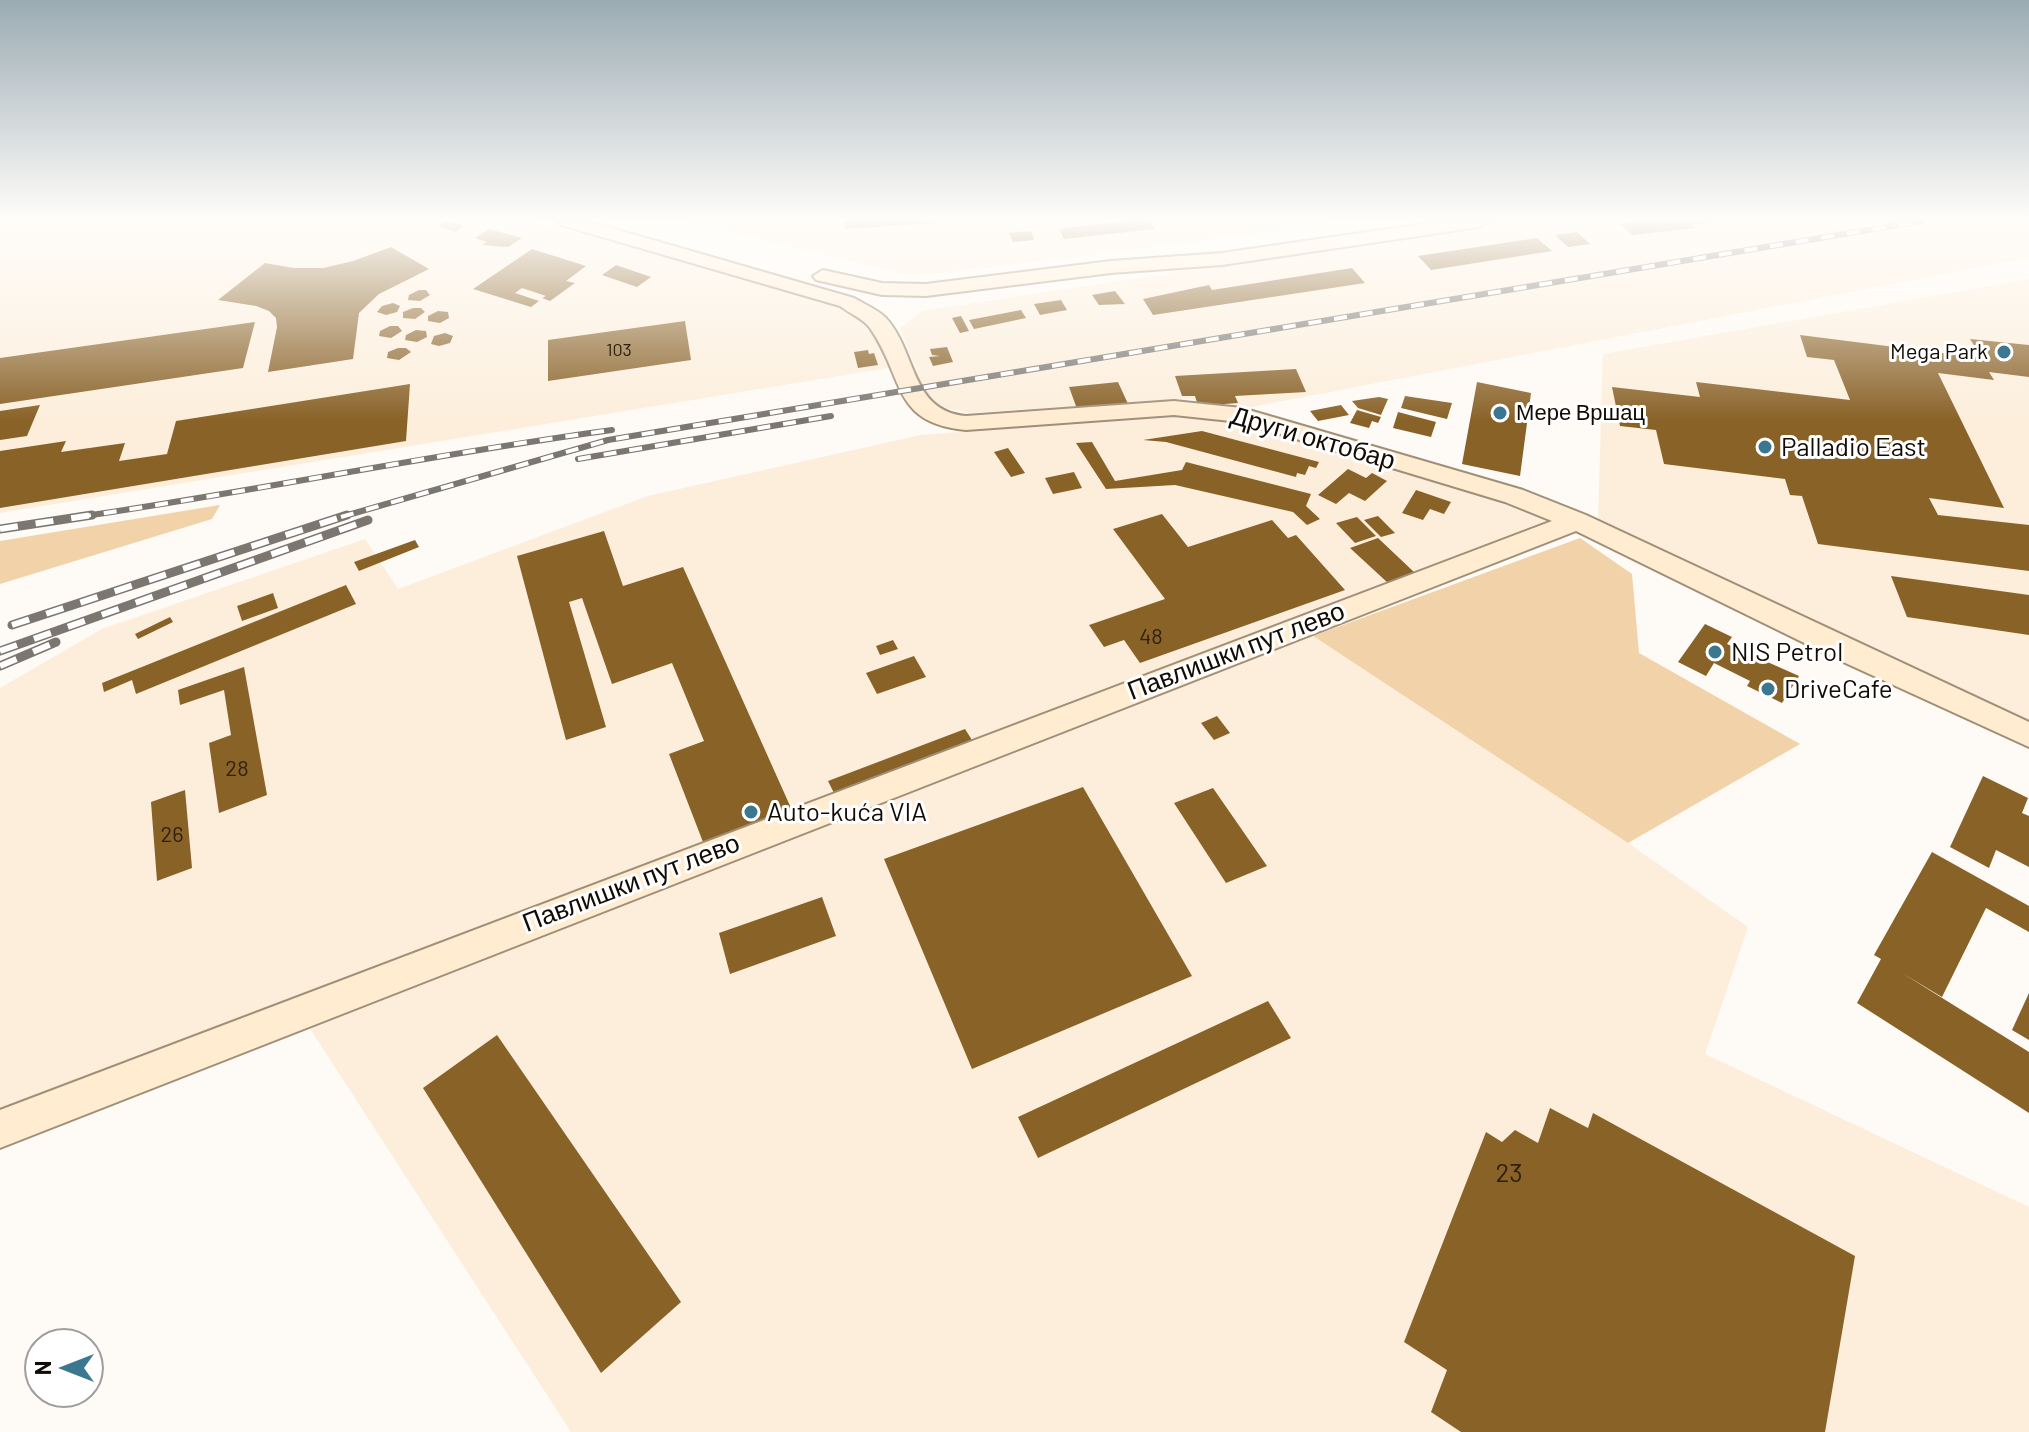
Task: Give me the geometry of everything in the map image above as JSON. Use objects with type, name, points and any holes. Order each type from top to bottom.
[{"type":"street","points":[[808,288],[834,295],[878,322],[907,312],[1040,288]]},
{"type":"street","points":[[884,288],[951,288]]},
{"type":"street","name":"Други октобар","points":[[878,322],[922,408],[944,421],[966,423],[1174,408],[1242,415],[1514,496],[1577,521],[1864,660],[2029,735]]},
{"type":"street","name":"Павлишки пут лево","points":[[0,1129],[1577,521]]},
{"type":"shaded area","points":[[0,288],[777,288],[844,308],[869,324],[888,368],[0,513]]},
{"type":"shaded area","points":[[1073,288],[1873,288],[1246,408],[1188,399],[971,413],[930,405],[900,328],[922,311]]},
{"type":"shaded area","points":[[1979,288],[2029,288],[2029,721],[1598,519],[1603,354]]},
{"type":"shaded area","points":[[1189,414],[1240,424],[1570,520],[0,1109],[0,688],[102,629],[365,539],[398,589],[648,496],[921,435]]},
{"type":"shaded area","points":[[220,505],[212,519],[0,584],[0,541]]},
{"type":"shaded area","points":[[1580,538],[1632,574],[1639,653],[1800,744],[1628,843],[1313,636]]},
{"type":"shaded area","points":[[1313,636],[1628,843],[1748,927],[1705,1054],[2029,1207],[2029,1432],[571,1432],[309,1027],[814,820]]},
{"type":"building","points":[[233,288],[391,288],[379,294],[359,313],[353,359],[268,372],[276,318],[269,311],[256,306],[218,300]]},
{"type":"building","points":[[475,288],[568,288],[550,301],[542,298],[546,296],[522,288],[515,293],[539,301],[531,307]]},
{"type":"building","points":[[1196,288],[1333,288],[1153,315],[1143,299]]},
{"type":"building","points":[[426,290],[430,295],[420,301],[408,300],[409,295]]},
{"type":"building","points":[[1115,291],[1125,304],[1099,305],[1092,295]]},
{"type":"building","points":[[1061,300],[1067,310],[1040,315],[1034,304]]},
{"type":"building","points":[[393,303],[400,306],[397,312],[386,315],[377,312],[382,306]]},
{"type":"building","points":[[421,308],[425,312],[415,319],[403,318],[403,312]]},
{"type":"building","points":[[1021,310],[1026,318],[974,329],[969,320]]},
{"type":"building","points":[[438,311],[448,312],[449,318],[440,323],[428,321],[428,316]]},
{"type":"building","points":[[961,316],[969,331],[960,333],[952,318]]},
{"type":"building","points":[[685,321],[691,360],[548,381],[548,340]]},
{"type":"building","points":[[255,322],[243,368],[0,404],[0,358]]},
{"type":"building","points":[[398,326],[402,331],[391,338],[379,336],[380,331]]},
{"type":"building","points":[[416,330],[426,331],[427,337],[417,342],[405,340],[406,335]]},
{"type":"building","points":[[445,333],[453,336],[450,343],[439,346],[431,344],[434,336]]},
{"type":"building","points":[[1800,335],[1982,358],[1970,339],[2029,345],[2029,377],[1989,372],[1994,380],[1938,373],[2004,508],[1929,498],[1938,515],[2029,525],[2029,571],[1818,544],[1802,496],[1790,495],[1785,479],[1664,464],[1656,430],[1620,426],[1612,387],[1700,397],[1696,382],[1850,400],[1834,360],[1807,357]]},
{"type":"building","points":[[947,347],[953,362],[933,366],[929,357],[940,356],[932,355],[930,349]]},
{"type":"building","points":[[398,348],[411,352],[399,360],[387,358],[388,352]]},
{"type":"building","points":[[868,350],[869,354],[874,353],[878,365],[858,368],[854,352]]},
{"type":"building","points":[[1296,369],[1306,392],[1235,396],[1238,403],[1198,406],[1195,396],[1182,396],[1175,376]]},
{"type":"building","points":[[1118,382],[1129,406],[1076,406],[1069,387]]},
{"type":"building","name":"Мере Вршац","points":[[1477,382],[1531,393],[1520,476],[1462,464]]},
{"type":"building","points":[[410,384],[406,441],[0,508],[0,451],[66,441],[61,452],[125,443],[119,461],[167,454],[176,421]]},
{"type":"building","points":[[1405,396],[1452,403],[1447,419],[1401,408]]},
{"type":"building","points":[[1379,397],[1388,399],[1381,415],[1358,408],[1352,401]]},
{"type":"building","points":[[40,405],[27,436],[0,440],[0,411]]},
{"type":"building","points":[[1341,405],[1349,415],[1318,421],[1310,411]]},
{"type":"building","points":[[1357,410],[1381,417],[1378,423],[1372,421],[1369,428],[1350,423]]},
{"type":"building","points":[[1398,412],[1436,422],[1431,437],[1393,428]]},
{"type":"building","points":[[1202,431],[1319,462],[1316,468],[1309,466],[1305,475],[1297,473],[1296,477],[1166,442],[1143,440]]},
{"type":"building","points":[[1092,442],[1115,481],[1182,470],[1186,462],[1311,494],[1306,506],[1320,519],[1307,525],[1293,512],[1175,485],[1106,489],[1076,443]]},
{"type":"building","points":[[1008,448],[1025,473],[1011,477],[994,452]]},
{"type":"building","points":[[1348,469],[1366,478],[1372,473],[1387,481],[1365,501],[1349,493],[1336,504],[1318,495]]},
{"type":"building","points":[[1074,472],[1082,488],[1053,494],[1045,478]]},
{"type":"building","points":[[1416,490],[1451,502],[1444,514],[1430,509],[1423,520],[1402,513]]},
{"type":"building","points":[[1162,514],[1188,547],[1272,520],[1288,538],[1296,535],[1345,590],[1140,663],[1124,640],[1104,647],[1089,625],[1165,599],[1113,529]]},
{"type":"building","points":[[1378,516],[1395,533],[1381,537],[1364,520]]},
{"type":"building","points":[[1357,517],[1376,536],[1355,543],[1336,523]]},
{"type":"building","points":[[604,531],[623,586],[683,567],[791,808],[703,842],[669,754],[704,741],[672,663],[612,684],[582,598],[569,602],[606,727],[566,740],[517,556]]},
{"type":"building","points":[[1378,538],[1415,573],[1388,583],[1350,548]]},
{"type":"building","points":[[415,540],[419,547],[359,571],[354,562]]},
{"type":"building","points":[[1891,576],[2029,595],[2029,635],[1907,617]]},
{"type":"building","points":[[346,585],[356,604],[136,694],[132,680],[104,692],[102,683]]},
{"type":"building","points":[[273,593],[278,608],[242,621],[237,606]]},
{"type":"building","points":[[170,617],[173,622],[138,639],[135,634]]},
{"type":"building","points":[[1705,624],[1732,637],[1727,644],[1799,676],[1782,703],[1747,686],[1750,681],[1714,663],[1706,676],[1678,662]]},
{"type":"building","points":[[893,640],[898,649],[880,655],[876,646]]},
{"type":"building","points":[[914,656],[926,677],[877,694],[866,673]]},
{"type":"building","points":[[244,667],[267,795],[219,813],[209,743],[231,735],[224,690],[180,705],[178,690]]},
{"type":"building","points":[[1217,716],[1230,733],[1214,740],[1201,723]]},
{"type":"building","points":[[965,729],[972,740],[834,793],[828,781]]},
{"type":"building","points":[[1983,776],[2028,798],[2022,813],[2029,816],[2029,867],[1996,850],[1989,868],[1950,847]]},
{"type":"building","points":[[1083,787],[1192,976],[972,1069],[884,859]]},
{"type":"building","points":[[1213,788],[1267,866],[1226,883],[1174,803]]},
{"type":"building","points":[[185,790],[192,868],[157,881],[151,802]]},
{"type":"building","points":[[1932,852],[2029,906],[2029,932],[1986,908],[1942,997],[1902,973],[2029,1052],[2029,1113],[1857,1003],[1881,959],[1874,955]]},
{"type":"building","points":[[822,897],[836,936],[730,974],[719,933]]},
{"type":"building","points":[[2029,993],[2029,1040],[2012,1030]]},
{"type":"building","points":[[1268,1001],[1291,1038],[1038,1158],[1018,1117]]},
{"type":"building","points":[[497,1035],[681,1302],[601,1373],[423,1088]]},
{"type":"building","points":[[1550,1108],[1588,1128],[1593,1113],[1855,1256],[1825,1432],[1461,1432],[1431,1412],[1447,1370],[1404,1342],[1486,1132],[1502,1142],[1515,1130],[1538,1143]]},
{"type":"railway","points":[[341,517],[608,440],[1521,288]]},
{"type":"railway","points":[[578,459],[831,416]]},
{"type":"railway","points":[[78,517],[612,430]]},
{"type":"railway","points":[[0,529],[92,515]]},
{"type":"railway","points":[[12,625],[347,515]]},
{"type":"railway","points":[[0,651],[368,520]]},
{"type":"railway","points":[[0,666],[56,642]]},
{"type":"place","name":"Mega Park","points":[[2004,352]]},
{"type":"place","name":"Мере Вршац","points":[[1500,413]]},
{"type":"place","name":"Palladio East","points":[[1765,447]]},
{"type":"place","name":"NIS Petrol","points":[[1715,652]]},
{"type":"place","name":"DriveCafe","points":[[1768,689]]},
{"type":"place","name":"Auto-kuća VIA","points":[[751,812]]}]
